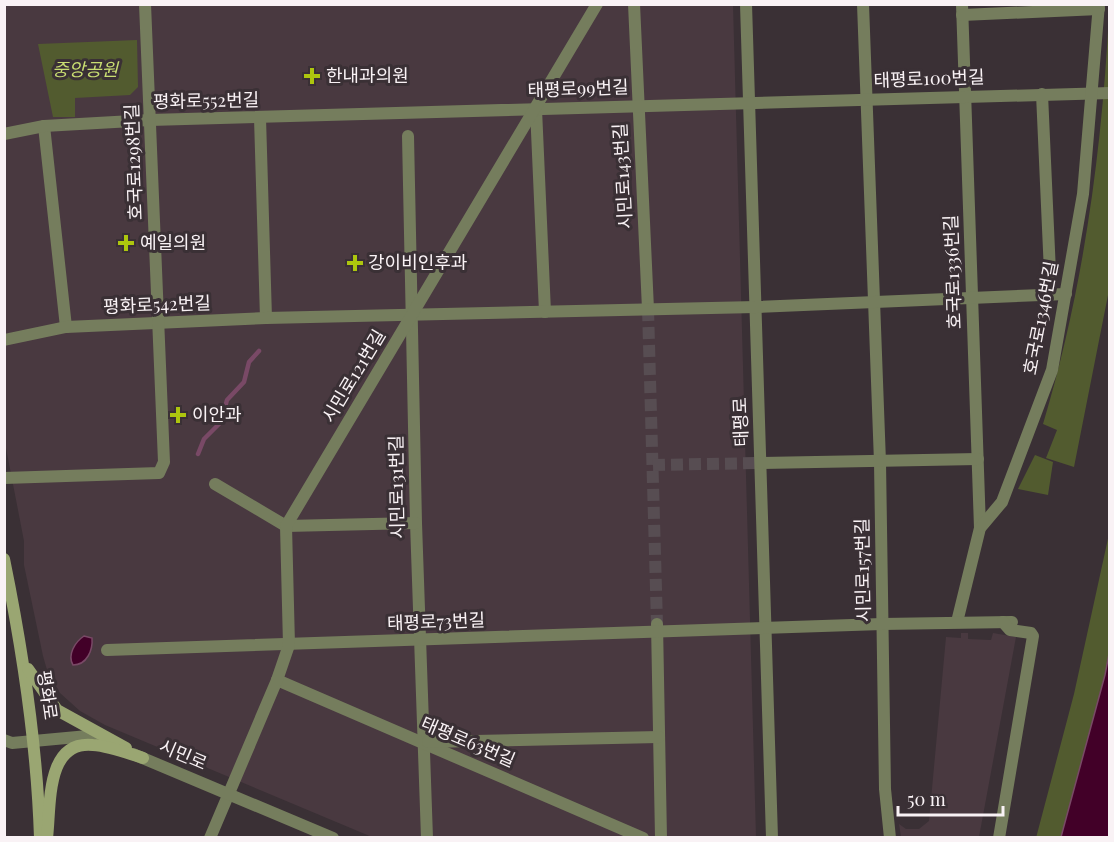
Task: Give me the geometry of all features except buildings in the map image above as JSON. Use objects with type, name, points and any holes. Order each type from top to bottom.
[{"type":"main road","name":"평화로","points":[[4,559],[25,663],[35,741],[40,837]]},
{"type":"main road","points":[[25,663],[41,690],[57,710],[143,758]]},
{"type":"main road","points":[[47,837],[54,774],[66,754],[78,746],[93,745],[143,758]]},
{"type":"street","name":"호국로1298번길","points":[[4,478],[159,473],[164,462],[145,4]]},
{"type":"street","name":"시민로121번길","points":[[286,526],[597,4]]},
{"type":"street","name":"시민로143번길","points":[[634,4],[648,309]]},
{"type":"street","name":"태평로","points":[[746,4],[772,837]]},
{"type":"street","name":"시민로157번길","points":[[863,4],[880,462],[885,789],[890,837]]},
{"type":"street","name":"호국로1336번길","points":[[980,528],[962,10],[1099,7]]},
{"type":"street","name":"호국로1346번길","points":[[957,622],[980,528],[1002,502],[1052,370],[1083,194],[1099,7]]},
{"type":"street","name":"태평로100번길","points":[[749,102],[1110,93]]},
{"type":"street","points":[[1042,94],[1051,295]]},
{"type":"street","name":"태평로99번길","points":[[408,112],[749,102]]},
{"type":"street","points":[[536,108],[545,312]]},
{"type":"street","name":"평화로552번길","points":[[4,134],[44,126],[150,120],[408,112]]},
{"type":"street","points":[[260,118],[266,318]]},
{"type":"street","points":[[44,126],[66,327]]},
{"type":"street","name":"시민로131번길","points":[[408,136],[416,523],[427,837]]},
{"type":"street","name":"평화로542번길","points":[[4,340],[66,327],[266,318],[756,307],[1066,294]]},
{"type":"street","points":[[760,463],[978,459]]},
{"type":"street","points":[[215,484],[286,526],[416,523]]},
{"type":"street","points":[[210,837],[277,680],[289,645],[286,526]]},
{"type":"street","name":"태평로73번길","points":[[107,650],[420,641],[658,628],[766,629],[1008,622],[1010,630],[1031,633],[1034,636],[999,837]]},
{"type":"street","points":[[658,628],[662,837]]},
{"type":"street","name":"태평로63번길","points":[[277,680],[643,837]]},
{"type":"street","name":"시민로","points":[[7,744],[95,737],[333,837]]},
{"type":"street","points":[[424,742],[659,737]]},
{"type":"shaded area","points":[[4,5],[733,5],[756,837],[372,837],[105,725],[80,711],[60,693],[47,670],[43,656],[24,565],[24,541],[5,443]]},
{"type":"shaded area","points":[[961,633],[968,633],[968,639],[991,640],[993,633],[1016,637],[979,837],[901,837],[899,824],[906,829],[919,829],[929,821],[946,637],[961,638]]},
{"type":"shaded area","points":[[84,636],[92,638],[90,652],[85,660],[73,665],[71,657],[73,649]]},
{"type":"shaded area","points":[[1109,654],[1109,837],[1061,837],[1105,675]]},
{"type":"green space","points":[[1109,13],[1109,290],[1074,467],[1046,458],[1057,430],[1043,424],[1080,272],[1096,169]]},
{"type":"green space","name":"중앙공원","points":[[137,40],[138,87],[130,95],[75,98],[75,117],[53,117],[38,44]]},
{"type":"green space","points":[[1035,455],[1053,462],[1048,495],[1018,489]]},
{"type":"green space","points":[[1109,534],[1109,837],[1036,838],[1074,694]]},
{"type":"waterway","points":[[198,454],[204,439],[221,422],[227,400],[244,382],[249,362],[259,351]]},
{"type":"tunnel","points":[[648,309],[657,624]]},
{"type":"tunnel","points":[[653,465],[761,463]]},
{"type":"place","name":"한내과의원","points":[[312,76]]},
{"type":"place","name":"예일의원","points":[[126,243]]},
{"type":"place","name":"강이비인후과","points":[[355,263]]},
{"type":"place","name":"이안과","points":[[178,415]]}]
